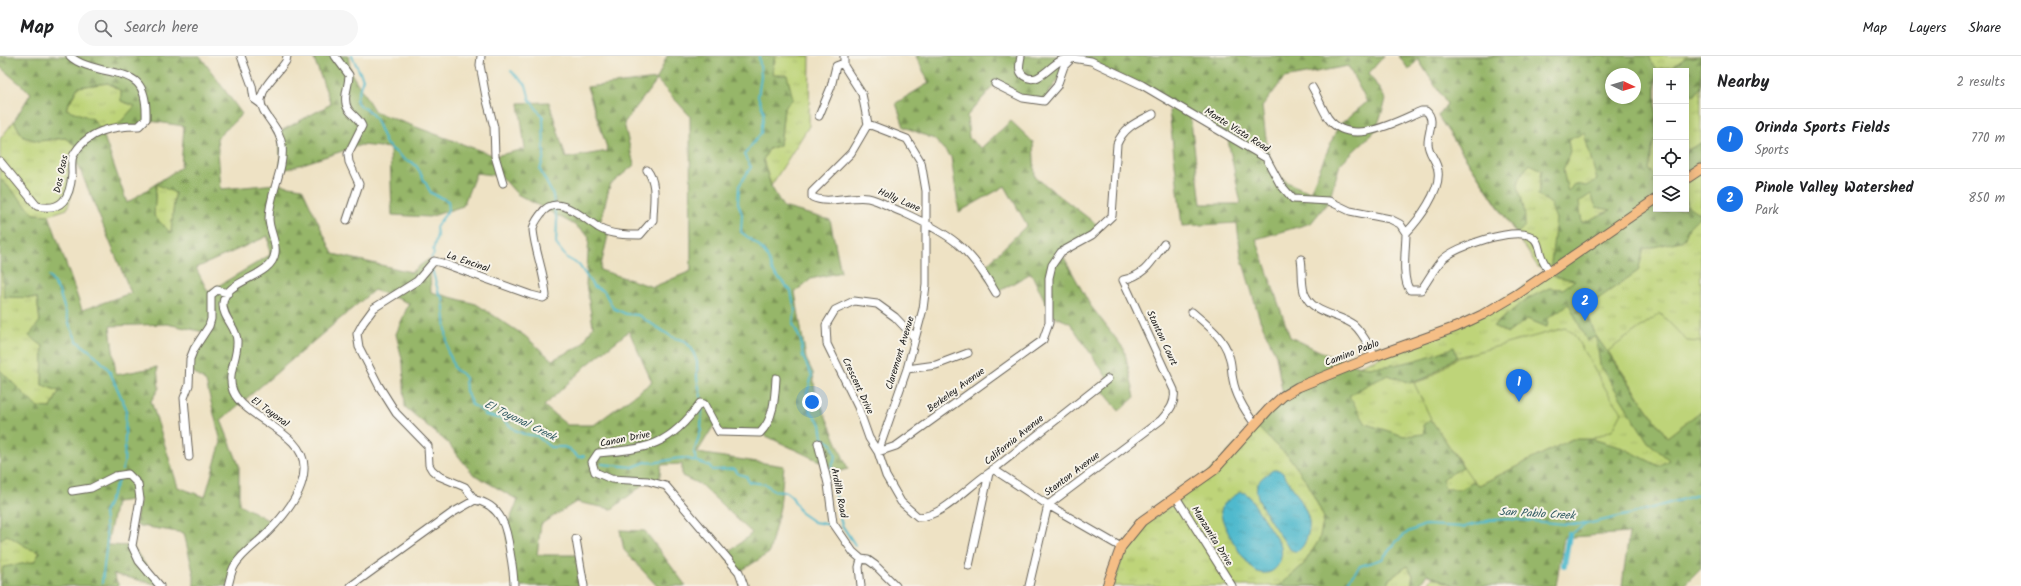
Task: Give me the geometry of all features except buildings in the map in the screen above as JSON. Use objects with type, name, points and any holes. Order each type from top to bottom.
[{"type":"main road","points":[[1689,177],[1701,169]]},
{"type":"main road","name":"Camino Pablo","points":[[1107,586],[1120,547],[1142,521],[1214,470],[1269,409],[1298,386],[1456,327],[1482,315],[1516,295],[1653,201]]},
{"type":"street","name":"Dos Osos","points":[[0,161],[36,206],[46,209],[63,204],[72,177],[72,158],[80,145],[91,135],[117,126],[139,126],[146,120],[147,102],[143,91],[129,76],[91,67],[74,60],[70,56]]},
{"type":"street","points":[[241,56],[252,86],[254,99],[261,104]]},
{"type":"street","points":[[189,457],[184,398],[189,385],[190,359],[194,349],[209,326],[211,295],[217,290],[228,293],[267,268],[275,253],[269,217],[281,171],[282,144],[279,132],[263,111],[261,104],[265,88],[282,69],[287,56]]},
{"type":"street","points":[[335,56],[349,75],[345,101],[348,109],[359,119],[362,126],[348,154],[349,162],[359,184],[347,220]]},
{"type":"street","points":[[481,56],[480,65],[494,127],[495,156],[503,183]]},
{"type":"street","points":[[1021,56],[1019,68],[1022,74],[1028,78],[1038,78],[1062,60],[1072,58]]},
{"type":"street","points":[[995,84],[1023,98],[1044,101],[1057,86],[1064,66],[1072,58]]},
{"type":"street","name":"Monte Vista Road","points":[[1072,58],[1091,61],[1139,83],[1266,158],[1280,184],[1293,199],[1329,201],[1350,212],[1390,219],[1400,224],[1406,232]]},
{"type":"street","points":[[819,116],[831,87],[836,66],[844,60]]},
{"type":"street","points":[[844,60],[844,66],[862,94],[868,124]]},
{"type":"street","points":[[1312,87],[1329,119],[1346,130],[1369,132],[1384,128],[1421,112],[1426,111],[1430,114],[1431,123],[1428,148],[1438,171],[1438,183],[1428,204],[1406,232],[1405,275],[1406,285],[1410,290],[1421,290],[1442,260],[1452,252],[1470,244],[1517,234],[1527,234],[1533,238],[1538,244],[1541,258],[1550,272]]},
{"type":"street","name":"Berkeley Avenue","points":[[878,452],[896,446],[1043,340],[1049,323],[1049,278],[1052,265],[1061,252],[1092,235],[1112,216],[1117,144],[1121,133],[1130,125],[1153,114]]},
{"type":"street","name":"Holly Lane","points":[[868,124],[851,153],[812,192],[812,197],[818,201],[854,197],[870,198],[927,224],[949,236],[968,251],[982,269],[996,293]]},
{"type":"street","name":"Claremont Avenue","points":[[868,124],[907,139],[921,162],[926,191],[927,224],[925,297],[923,309],[907,369],[878,452]]},
{"type":"street","name":"La Encinal","points":[[475,500],[465,487],[439,476],[432,470],[429,465],[428,446],[396,413],[379,386],[359,347],[357,334],[374,308],[417,281],[434,261],[531,295],[542,298],[546,296],[533,228],[543,210],[550,206],[557,205],[579,212],[599,228],[623,236],[640,235],[653,220],[654,186],[651,175],[647,170]]},
{"type":"street","name":"Stanton Court","points":[[1164,244],[1145,270],[1134,277],[1123,280],[1174,390],[1175,398],[1172,407]]},
{"type":"street","points":[[1301,259],[1304,293],[1311,305],[1335,318],[1352,324],[1359,330],[1375,356]]},
{"type":"street","name":"El Toyonal","points":[[228,293],[223,301],[223,308],[237,340],[230,380],[236,398],[248,410],[274,426],[292,443],[302,458],[304,470],[299,489],[293,500],[268,532],[236,563],[228,586]]},
{"type":"street","name":"Crescent Drive","points":[[878,452],[869,438],[858,407],[827,344],[826,325],[834,310],[854,301],[877,304],[895,317],[915,338]]},
{"type":"street","points":[[1192,312],[1214,332],[1229,354],[1233,381],[1238,397],[1246,412],[1255,424]]},
{"type":"street","points":[[907,369],[936,365],[968,353]]},
{"type":"street","name":"Canon Drive","points":[[744,586],[739,572],[666,486],[648,481],[611,479],[595,472],[592,462],[598,453],[648,447],[669,437],[688,419],[700,403],[704,404],[719,432],[760,433],[770,419],[775,398],[776,378]]},
{"type":"street","name":"California Avenue","points":[[969,566],[991,471],[1108,379]]},
{"type":"street","name":"Stanton Avenue","points":[[1029,586],[1048,505],[1161,420],[1172,407]]},
{"type":"street","name":"Ardilla Road","points":[[818,443],[828,484],[833,523],[853,552],[862,559],[868,560],[875,565],[896,586]]},
{"type":"street","points":[[878,452],[886,476],[900,502],[918,517],[928,517],[940,510],[991,471],[1120,547]]},
{"type":"street","points":[[72,491],[91,488],[115,476],[128,474],[138,484],[140,499],[132,546],[139,561],[160,586]]},
{"type":"street","name":"Manzanita Drive","points":[[1176,497],[1232,586]]},
{"type":"street","points":[[351,586],[452,513],[475,500],[485,502],[493,508],[505,525],[514,576],[514,586]]},
{"type":"street","points":[[576,539],[584,586]]},
{"type":"street","points":[[861,586],[859,567],[862,559]]},
{"type":"green space","points":[[0,56],[200,56],[242,114],[217,138],[221,189],[277,184],[302,188],[333,254],[411,272],[429,259],[431,292],[476,304],[525,336],[552,360],[582,345],[593,326],[586,284],[589,236],[573,224],[517,194],[501,176],[476,173],[463,206],[429,217],[392,215],[390,148],[361,145],[281,171],[279,132],[331,104],[313,56],[348,56],[351,73],[375,112],[495,156],[525,149],[519,103],[549,102],[566,158],[608,151],[587,87],[657,79],[667,56],[775,56],[772,75],[787,75],[793,99],[784,108],[780,145],[769,149],[763,160],[771,186],[783,207],[830,220],[841,272],[811,279],[795,292],[806,359],[813,373],[815,391],[848,469],[840,471],[760,433],[728,433],[714,425],[697,453],[784,466],[780,507],[769,553],[739,572],[725,556],[752,533],[701,485],[682,476],[682,464],[661,465],[659,484],[648,481],[612,509],[576,502],[541,524],[537,555],[579,555],[584,586],[514,586],[505,525],[511,517],[518,500],[473,474],[448,443],[405,407],[403,363],[396,334],[409,303],[374,290],[221,420],[239,465],[239,504],[275,524],[236,563],[228,586],[194,586],[194,576],[184,533],[135,525],[140,499],[116,502],[107,545],[132,546],[160,585],[113,574],[119,586],[0,586],[3,567],[34,562],[40,552],[30,549],[7,535],[0,540],[0,370],[37,407],[51,408],[59,391],[42,385],[43,346],[29,336],[40,321],[37,298],[4,297],[2,272],[0,271],[0,178],[34,214],[49,215],[82,310],[131,293],[76,160],[81,149],[65,138],[39,141],[23,137],[14,121],[31,93],[0,67]],"holes":[[[657,80],[690,116],[691,271],[653,287],[600,270],[609,231],[599,227],[610,185],[634,165],[624,123]],[[108,83],[121,91],[121,101],[135,106],[117,126],[139,126],[150,121],[184,126],[181,167],[127,203],[102,131],[93,119],[66,109],[78,87]],[[156,184],[175,193],[171,233],[154,216]],[[268,236],[270,255],[208,292],[196,268]],[[167,324],[204,332],[192,350],[192,371],[206,382],[221,442],[205,497],[178,487],[151,401],[159,388],[157,367],[116,375],[110,326]],[[629,331],[652,382],[594,425],[567,425],[544,406],[587,365]]]},
{"type":"green space","points":[[775,56],[810,56],[809,126],[771,186],[763,159],[769,149],[780,145],[784,108],[772,75]]},
{"type":"green space","points":[[916,56],[1384,56],[1369,73],[1386,100],[1376,130],[1340,164],[1329,201],[1311,223],[1256,239],[1290,337],[1336,359],[1352,364],[1376,367],[1418,360],[1454,347],[1457,356],[1428,377],[1410,383],[1388,375],[1349,396],[1366,424],[1404,436],[1424,434],[1423,425],[1431,419],[1463,467],[1442,479],[1445,489],[1461,489],[1474,482],[1479,485],[1572,439],[1592,439],[1623,448],[1659,466],[1669,460],[1648,442],[1600,365],[1596,336],[1667,437],[1701,411],[1701,568],[1683,586],[1622,586],[1629,533],[1572,537],[1564,536],[1556,586],[1456,586],[1427,574],[1419,586],[1411,586],[1413,575],[1407,566],[1391,578],[1387,586],[1277,586],[1303,565],[1319,540],[1324,518],[1307,482],[1289,457],[1255,424],[1283,396],[1276,355],[1260,320],[1241,256],[1237,223],[1182,226],[1169,111],[1176,105],[1091,61],[1072,58],[1044,101],[1023,98],[995,84],[967,116],[969,138],[981,148],[1011,121],[1033,142],[1035,177],[1100,227],[1061,252],[1090,305],[1124,349],[1135,397],[1119,411],[1099,386],[1108,379],[1070,323],[1049,314],[1048,307],[1031,273],[996,293],[982,269],[1027,225],[1005,186],[959,212],[951,157],[934,139],[904,127],[896,103],[929,83]],"holes":[[[1348,66],[1367,102],[1338,126],[1310,192],[1294,186],[1283,179],[1275,170],[1269,153],[1262,107],[1284,78]],[[1190,113],[1227,135],[1241,204],[1201,204]]]},
{"type":"green space","points":[[1399,56],[1701,56],[1701,480],[1327,586],[1113,586],[1125,550],[1147,524],[1200,481],[1283,396],[1456,327],[1549,271],[1538,267],[1438,116],[1447,104],[1418,59],[1409,70]]},
{"type":"green space","points":[[1399,56],[1649,56],[1655,68],[1653,68],[1653,144],[1649,170],[1653,173],[1653,212],[1689,212],[1689,207],[1701,215],[1689,227],[1685,238],[1681,241],[1644,249],[1638,271],[1585,308],[1596,336],[1587,341],[1569,304],[1549,317],[1547,327],[1527,319],[1508,333],[1493,326],[1525,300],[1549,288],[1563,289],[1575,280],[1556,277],[1550,272],[1556,219],[1550,203],[1538,195],[1542,170],[1530,164],[1520,177],[1518,187],[1523,202],[1525,226],[1517,234],[1438,116],[1447,104],[1418,59],[1409,70]],"holes":[[[1584,133],[1597,180],[1586,186],[1574,184],[1568,192],[1563,170],[1570,152],[1568,140]],[[1591,194],[1596,207],[1611,210],[1582,223],[1579,202]]]},
{"type":"green space","points":[[1701,56],[1701,87],[1695,95],[1689,96],[1689,68],[1664,68],[1673,67],[1685,58]]},
{"type":"green space","points":[[108,83],[121,91],[136,106],[117,126],[102,131],[66,109],[78,87]]},
{"type":"green space","points":[[14,121],[23,137],[39,141],[65,138],[81,149],[78,156],[70,202],[67,209],[49,215],[34,214],[0,178],[0,139]]},
{"type":"green space","points":[[1701,143],[1701,169],[1689,177],[1689,176],[1689,149]]},
{"type":"green space","points":[[156,184],[175,192],[171,233],[154,216]]},
{"type":"green space","points":[[0,271],[37,298],[43,346],[42,385],[59,391],[51,408],[37,407],[0,370]]},
{"type":"green space","points":[[1660,313],[1687,341],[1701,342],[1701,411],[1667,437],[1608,351]]},
{"type":"green space","points":[[1565,328],[1573,333],[1608,393],[1622,412],[1613,429],[1592,439],[1572,439],[1479,485],[1474,482],[1432,421],[1414,383],[1429,378],[1458,357]]},
{"type":"green space","points":[[0,437],[40,552],[34,562],[0,586]]},
{"type":"green space","points":[[620,530],[645,531],[686,586],[657,586],[624,550]]},
{"type":"green space","points":[[1407,566],[1413,575],[1411,586],[1387,586],[1391,578]]},
{"type":"green space","points":[[1433,577],[1456,586],[1426,586]]},
{"type":"water","points":[[1273,470],[1279,470],[1284,474],[1302,503],[1309,521],[1309,531],[1305,543],[1298,551],[1294,551],[1289,548],[1268,518],[1259,499],[1257,485],[1262,478]]},
{"type":"water","points":[[1240,492],[1249,496],[1281,546],[1282,551],[1280,562],[1274,570],[1269,572],[1258,572],[1253,569],[1241,554],[1224,525],[1221,511],[1222,508],[1226,502]]},
{"type":"waterway","name":"El Toyonal Creek","points":[[352,56],[363,79],[356,100],[358,104],[371,113],[376,120],[386,144],[405,160],[412,162],[417,167],[431,193],[448,201],[449,205],[447,212],[436,227],[437,235],[433,251],[434,254],[431,258]]},
{"type":"waterway","name":"El Toyonal Creek","points":[[759,56],[761,76],[758,97],[764,112],[761,133],[744,155],[751,167],[739,186],[738,203],[742,214],[741,232],[758,245],[767,256],[773,272],[791,291],[795,311],[793,324],[801,341],[803,357],[812,376],[807,393],[810,411],[821,424],[823,438],[832,444],[836,457],[831,468],[840,518],[842,525],[855,545]]},
{"type":"waterway","points":[[511,71],[526,85],[530,100],[543,117],[544,156],[540,170],[553,195],[554,204]]},
{"type":"waterway","points":[[554,208],[557,221],[556,244],[567,258],[579,265],[593,286],[604,291],[613,308],[626,314],[638,315],[672,337],[685,341],[692,349],[697,362],[697,378],[701,397]]},
{"type":"waterway","name":"El Toyonal Creek","points":[[432,269],[439,294],[443,298],[448,353],[455,370],[461,373],[465,378],[466,391],[472,405],[481,410],[485,415],[502,419],[515,430],[524,434],[537,436],[550,447],[564,447],[569,449],[578,457],[584,456]]},
{"type":"waterway","points":[[49,276],[59,291],[70,326],[77,341],[95,355],[109,370],[126,408],[124,464],[122,470]]},
{"type":"waterway","points":[[696,460],[694,452],[701,430],[702,407]]},
{"type":"waterway","name":"El Toyonal Creek","points":[[602,464],[633,467],[646,462],[653,463],[683,458],[710,466],[712,470],[735,469],[738,474],[746,476],[749,482],[765,484],[775,491],[786,492],[792,497],[801,513],[814,522],[831,525]]},
{"type":"waterway","points":[[102,583],[107,541],[104,513],[118,481]]},
{"type":"waterway","name":"San Pablo Creek","points":[[1344,586],[1360,566],[1382,559],[1397,541],[1408,532],[1425,525],[1464,527],[1491,520],[1508,519],[1565,524],[1587,524],[1631,514],[1701,494]]},
{"type":"waterway","points":[[1569,535],[1585,525]]},
{"type":"waterway","points":[[1564,565],[1569,535]]},
{"type":"place","name":"Pinole Valley Watershed","points":[[1585,321]]},
{"type":"place","name":"Orinda Sports Fields","points":[[1519,402]]}]
